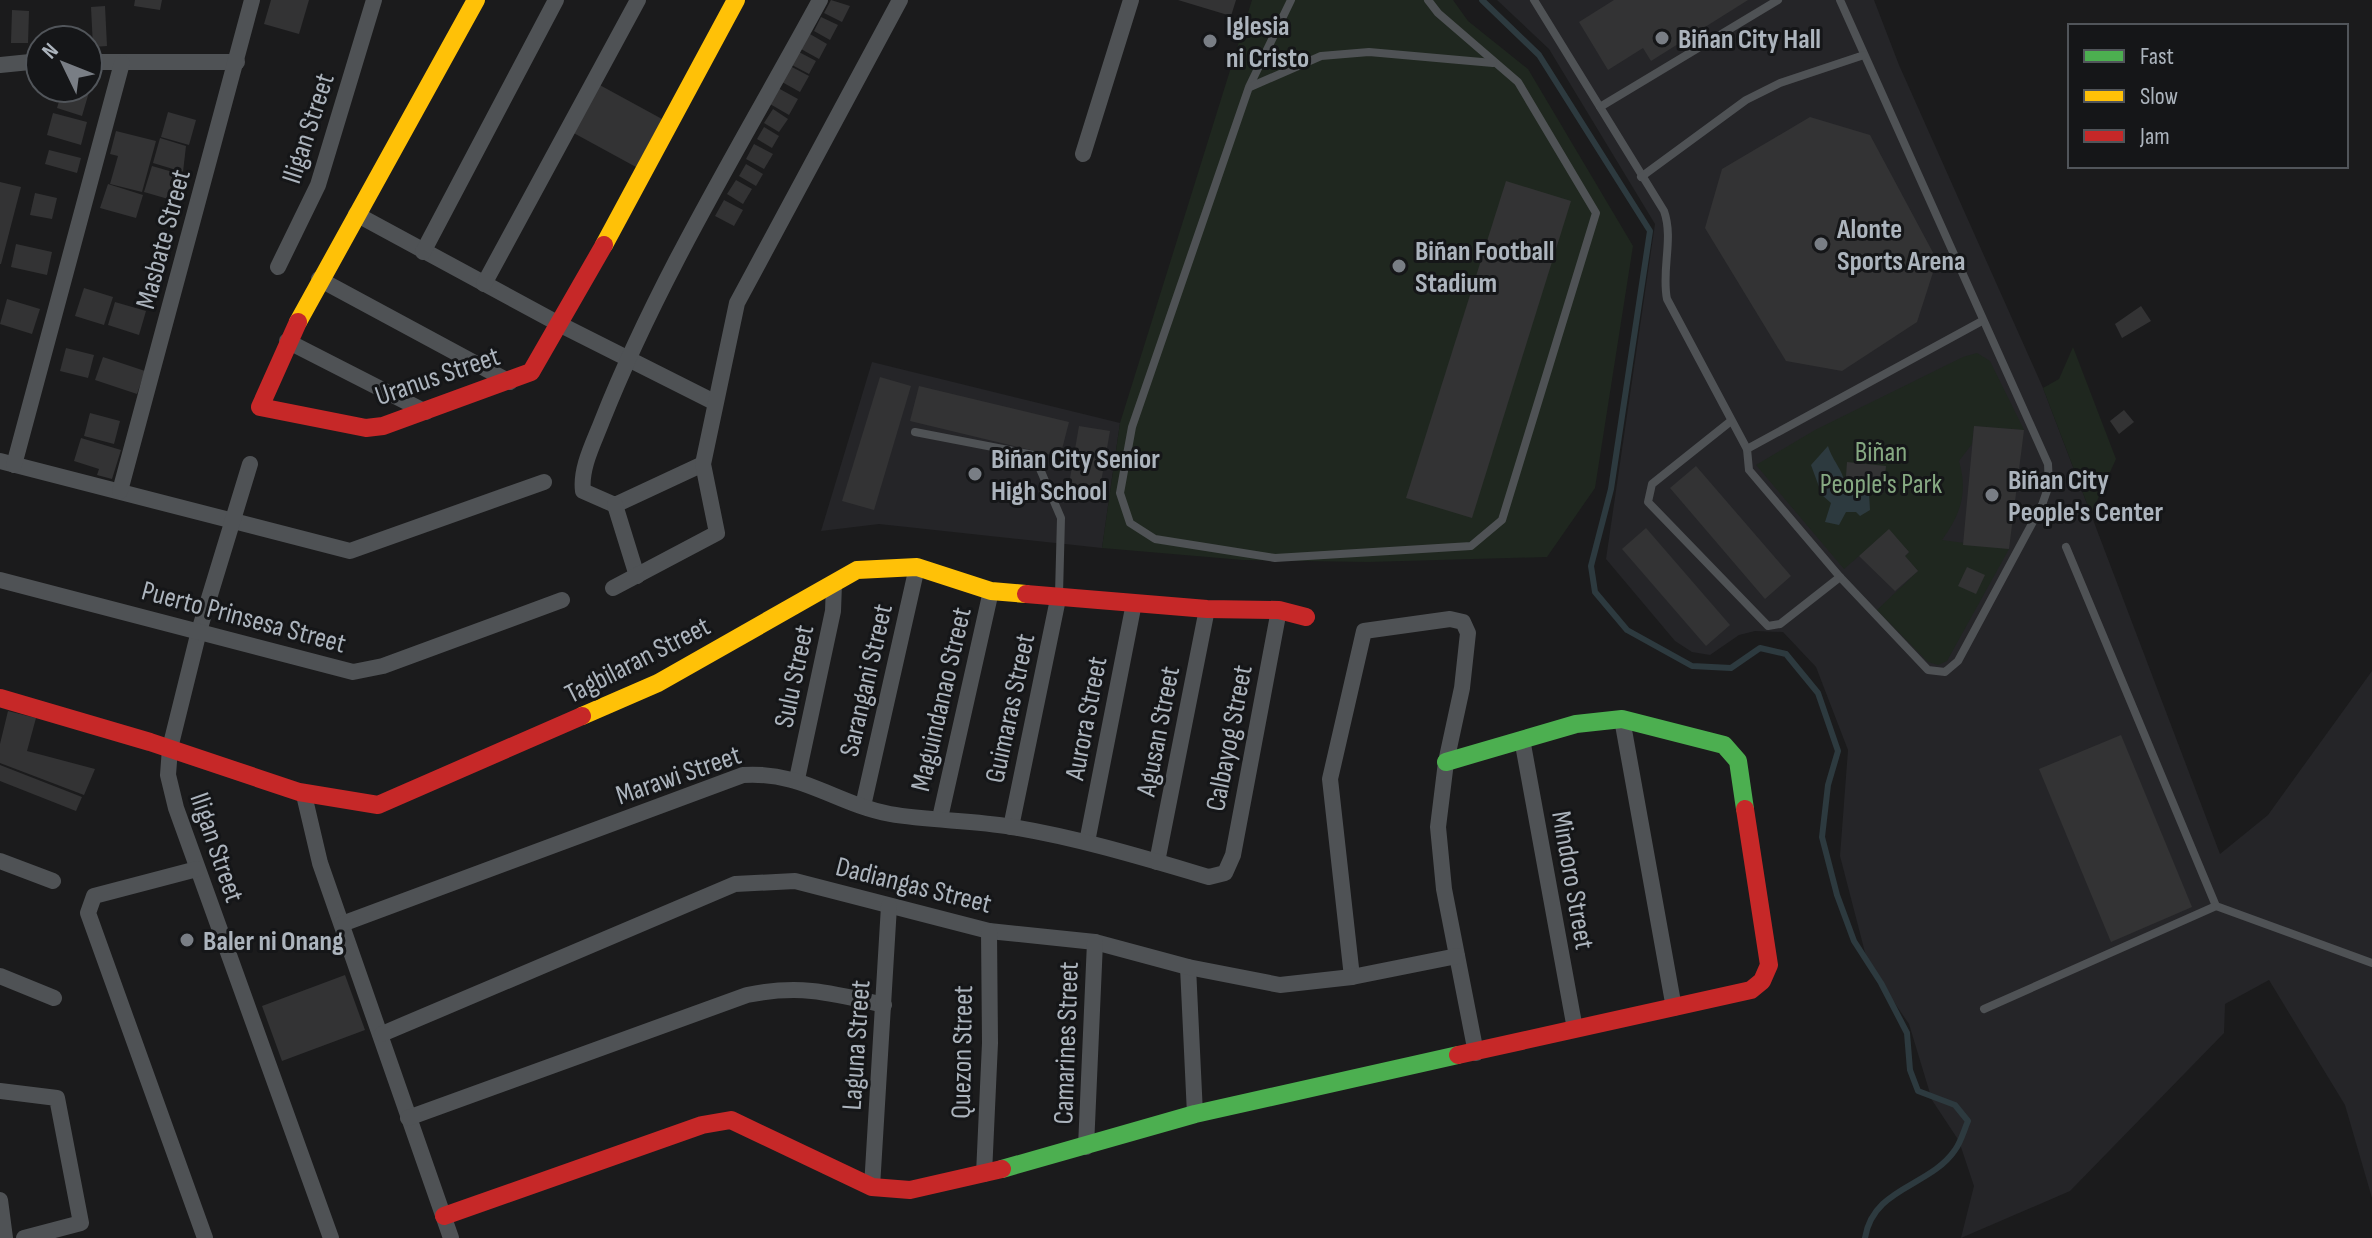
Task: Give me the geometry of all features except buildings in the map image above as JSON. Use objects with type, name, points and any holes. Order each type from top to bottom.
[{"type":"street","name":"Masbate Street","points":[[120,491],[252,0]]},
{"type":"street","name":"Iligan Street","points":[[278,267],[318,185],[374,0]]},
{"type":"street","points":[[426,412],[287,341],[476,0]]},
{"type":"street","points":[[423,252],[556,0]]},
{"type":"street","points":[[484,284],[638,0]]},
{"type":"street","name":"Uranus Street","points":[[287,341],[260,407],[366,428],[426,412],[510,382],[537,365],[736,0]]},
{"type":"street","points":[[703,464],[615,505],[583,491],[582,480],[626,360],[820,0]]},
{"type":"street","points":[[613,588],[717,533],[703,464],[714,402],[729,354],[737,303],[900,0]]},
{"type":"street","points":[[1083,154],[1131,0]]},
{"type":"street","points":[[104,62],[237,62]]},
{"type":"street","points":[[122,63],[7,463],[350,551],[544,482]]},
{"type":"street","points":[[1,69],[24,64]]},
{"type":"street","points":[[356,214],[626,360],[714,402]]},
{"type":"street","points":[[319,279],[510,382]]},
{"type":"street","name":"Iligan Street","points":[[250,464],[199,631],[170,748],[168,775],[197,869],[331,1238]]},
{"type":"street","points":[[615,505],[637,576]]},
{"type":"street","name":"Tagbilaran Street","points":[[0,698],[170,748],[304,795],[346,804],[378,805],[644,690],[857,570],[917,567],[991,591],[1058,599],[1207,609],[1279,610],[1306,617]]},
{"type":"street","name":"Sarangani Street","points":[[863,806],[917,567]]},
{"type":"street","name":"Puerto Prinsesa Street","points":[[0,580],[353,672],[383,666],[562,600]]},
{"type":"street","name":"Sulu Street","points":[[797,779],[833,611],[834,584]]},
{"type":"street","name":"Maguindanao Street","points":[[940,818],[991,591]]},
{"type":"street","name":"Guimaras Street","points":[[1011,827],[1058,599]]},
{"type":"street","name":"Aurora Street","points":[[1087,842],[1134,603]]},
{"type":"street","name":"Agusan Street","points":[[1157,862],[1207,609]]},
{"type":"street","name":"Calbayog Street","points":[[1225,873],[1233,855],[1279,610]]},
{"type":"street","points":[[1352,977],[1330,779],[1364,631],[1450,619],[1463,622],[1468,633],[1462,688],[1446,762],[1438,827],[1444,889],[1476,1053]]},
{"type":"street","points":[[444,1216],[702,1125],[731,1120],[832,1171],[872,1187],[910,1190],[1086,1147],[1195,1114],[1751,990],[1762,981],[1769,965],[1738,761],[1724,745],[1622,719],[1576,724],[1446,762]]},
{"type":"street","points":[[1622,719],[1674,1008]]},
{"type":"street","name":"Mindoro Street","points":[[1522,739],[1575,1029]]},
{"type":"street","name":"Marawi Street","points":[[342,924],[743,775],[768,773],[797,779],[888,814],[1011,827],[1087,842],[1209,877],[1225,873]]},
{"type":"street","points":[[304,795],[320,863],[451,1238]]},
{"type":"street","points":[[0,861],[53,881]]},
{"type":"street","points":[[197,869],[94,896],[88,913],[205,1238]]},
{"type":"street","name":"Dadiangas Street","points":[[382,1034],[735,884],[795,881],[989,931],[1095,942],[1188,967],[1280,985],[1352,977],[1457,956]]},
{"type":"street","name":"Laguna Street","points":[[872,1187],[889,906]]},
{"type":"street","name":"Quezon Street","points":[[984,1174],[990,1043],[989,931]]},
{"type":"street","name":"Camarines Street","points":[[1086,1147],[1095,942]]},
{"type":"street","points":[[1188,967],[1195,1114]]},
{"type":"street","points":[[0,976],[54,998]]},
{"type":"street","points":[[408,1118],[747,995],[785,988],[807,989],[884,1005]]},
{"type":"street","points":[[0,1091],[57,1098],[81,1223],[24,1238]]},
{"type":"street","points":[[0,1200],[5,1238]]},
{"type":"lane","points":[[1291,0],[1249,87],[1132,427],[1120,493],[1130,523],[1155,539],[1275,558],[1471,546],[1502,520],[1596,213],[1518,82],[1438,13],[1428,0]]},
{"type":"lane","points":[[1534,0],[1664,211],[1669,225],[1664,282],[1667,299],[1747,449],[1749,470],[1840,577],[1928,670],[1945,672],[1958,661],[2042,505],[2049,485],[2048,464],[1840,0]]},
{"type":"lane","points":[[1600,107],[1778,0]]},
{"type":"lane","points":[[1249,87],[1321,56],[1369,52],[1493,63]]},
{"type":"lane","points":[[1641,177],[1746,100],[1793,78],[1864,55]]},
{"type":"lane","points":[[1747,449],[1982,321]]},
{"type":"lane","points":[[1731,421],[1652,484],[1648,502],[1768,626],[1780,624],[1840,577]]},
{"type":"lane","points":[[915,432],[1034,455],[1061,518],[1058,599]]},
{"type":"lane","points":[[2066,547],[2216,906]]},
{"type":"lane","points":[[1984,1009],[2216,906],[2372,963]]},
{"type":"shaded area","points":[[1497,0],[1874,0],[1899,65],[2043,388],[2220,854],[2268,815],[2372,671],[2372,1198],[2345,1105],[2269,980],[2225,1004],[2224,1033],[2070,1191],[1961,1238],[1974,1186],[1959,1141],[1932,1100],[1909,1024],[1868,964],[1840,856],[1848,750],[1816,667],[1783,632],[1755,631],[1739,635],[1710,655],[1692,652],[1675,641],[1606,559],[1655,224],[1549,49]]},
{"type":"shaded area","name":"Biñan City Senior High School","points":[[872,362],[1120,423],[1102,548],[879,524],[821,531]]},
{"type":"shaded area","points":[[1828,446],[1843,478],[1845,490],[1869,493],[1870,510],[1860,516],[1856,512],[1846,512],[1839,525],[1825,522],[1831,503],[1822,495],[1811,465]]},
{"type":"green space","name":"Biñan Football Stadium","points":[[1252,0],[1453,0],[1468,21],[1528,69],[1633,246],[1595,488],[1547,557],[1368,562],[1243,560],[1102,548],[1120,423]]},
{"type":"green space","points":[[2073,347],[2116,459],[2091,514],[2043,388],[2059,379]]},
{"type":"green space","name":"Biñan People's Park","points":[[1977,353],[1990,361],[2024,430],[1974,426],[1972,444],[1959,461],[1963,493],[1954,521],[1942,540],[2009,549],[1947,661],[1938,665],[1928,662],[1877,610],[1918,571],[1905,556],[1909,552],[1889,530],[1844,569],[1756,465],[1815,430]]},
{"type":"waterway","points":[[1482,0],[1539,55],[1650,231],[1611,489],[1591,566],[1595,592],[1627,630],[1692,666],[1731,668],[1760,648],[1786,654],[1818,693],[1838,751],[1828,785],[1822,837],[1837,895],[1854,941],[1881,983],[1907,1033],[1910,1070],[1918,1091],[1955,1105],[1968,1121],[1957,1147],[1944,1162],[1879,1208],[1870,1221],[1865,1238]]},
{"type":"traffic: fast","points":[[1446,762],[1576,724],[1622,719],[1724,745],[1738,761],[1745,809]]},
{"type":"traffic: fast","points":[[1002,1169],[1195,1114],[1458,1055]]},
{"type":"traffic: slow","points":[[298,322],[476,0]]},
{"type":"traffic: slow","points":[[604,245],[736,0]]},
{"type":"traffic: slow","points":[[582,716],[658,683],[857,570],[917,567],[991,591],[1026,594]]},
{"type":"traffic: jam","points":[[298,322],[260,407],[366,428],[383,426],[531,372],[604,245]]},
{"type":"traffic: jam","points":[[1026,594],[1207,609],[1279,610],[1306,617]]},
{"type":"traffic: jam","points":[[0,698],[150,742],[299,792],[378,805],[582,716]]},
{"type":"traffic: jam","points":[[1458,1055],[1751,990],[1762,981],[1769,965],[1745,809]]},
{"type":"traffic: jam","points":[[444,1216],[702,1125],[731,1120],[872,1187],[910,1190],[1002,1169]]},
{"type":"place","name":"Biñan City Hall","points":[[1662,38]]},
{"type":"place","name":"Iglesia ni Cristo","points":[[1210,41]]},
{"type":"place","name":"Alonte Sports Arena","points":[[1821,244]]},
{"type":"place","name":"Biñan Football Stadium","points":[[1399,266]]},
{"type":"place","name":"Biñan City Senior High School","points":[[975,474]]},
{"type":"place","name":"Biñan City People's Center","points":[[1992,495]]},
{"type":"place","name":"Baler ni Onang","points":[[187,940]]}]
